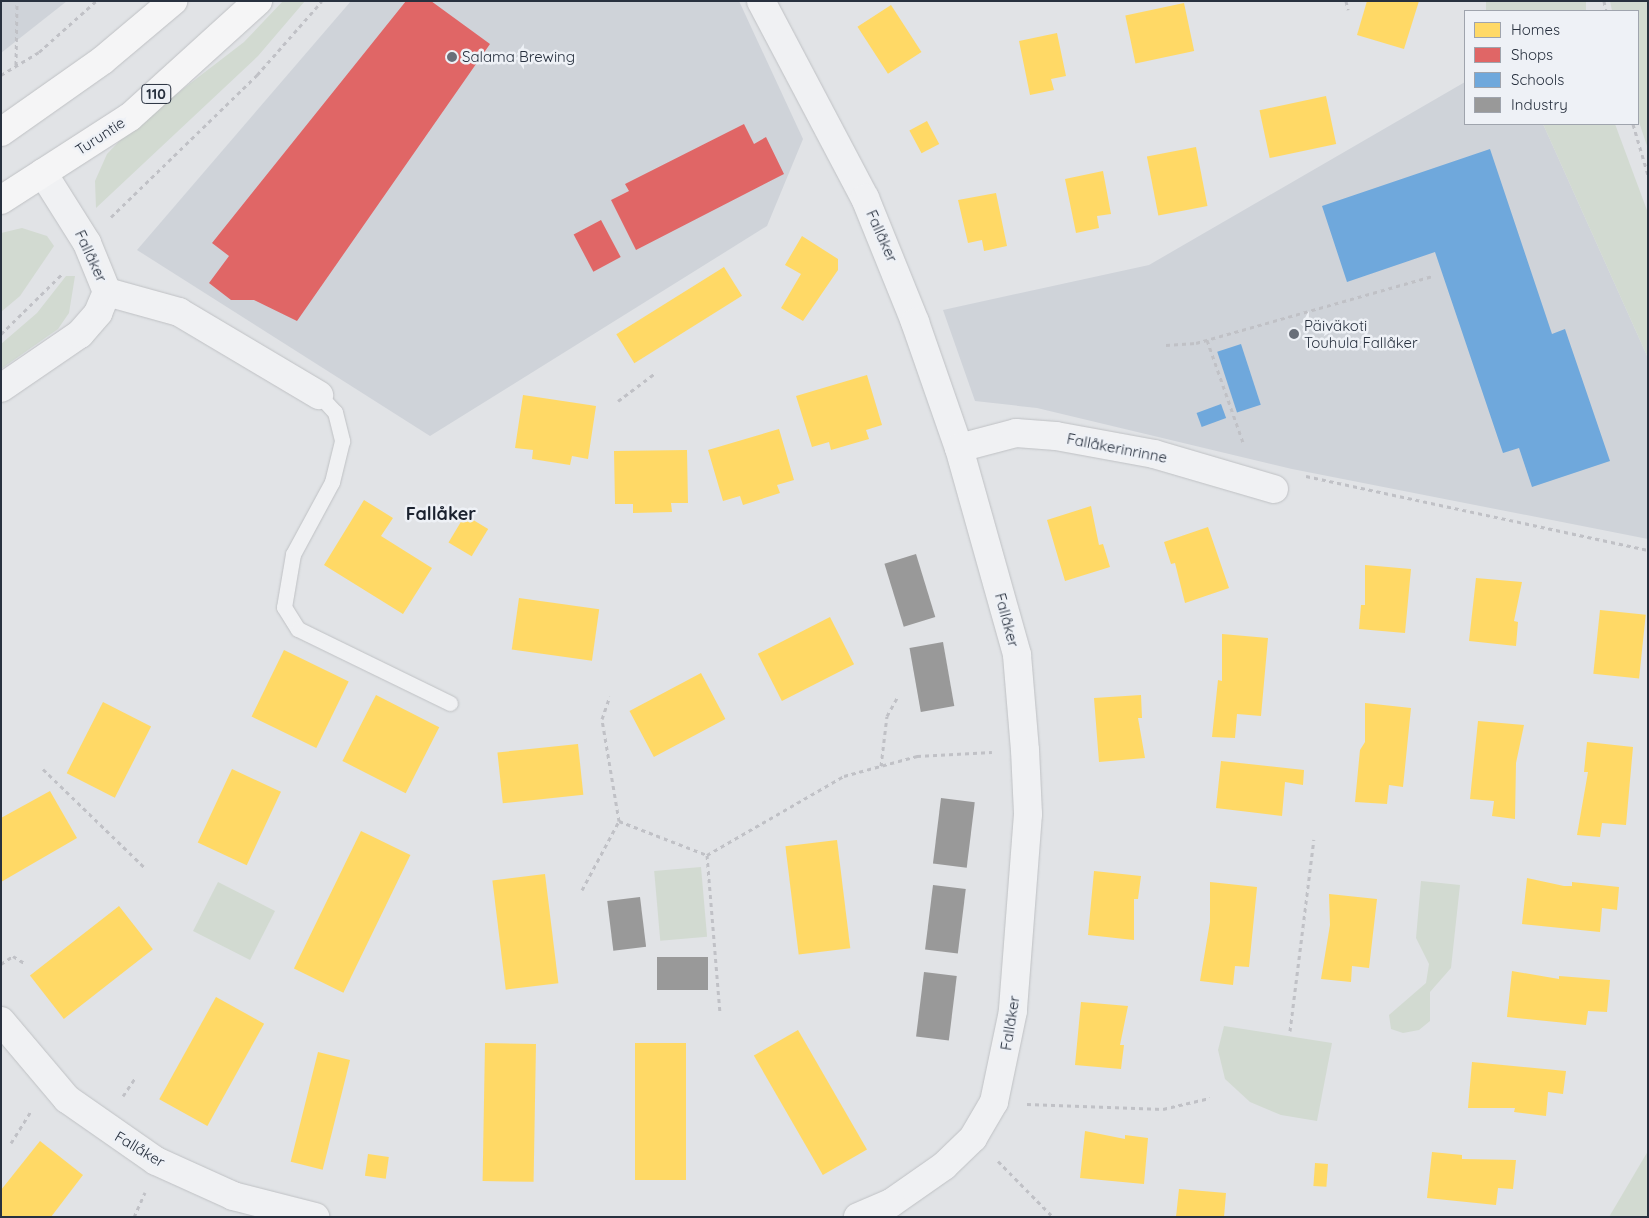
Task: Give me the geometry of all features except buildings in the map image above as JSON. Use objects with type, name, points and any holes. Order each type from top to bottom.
[{"type":"main road","points":[[1,132],[103,60],[173,1]]},
{"type":"main road","name":"Turuntie","points":[[1,200],[130,117],[258,1]]},
{"type":"street","name":"Fallåker","points":[[761,1],[894,261],[959,448],[1016,655],[1025,750],[1028,814],[1013,1011],[994,1102],[973,1138],[944,1166],[891,1203],[858,1217]]},
{"type":"street","name":"Fallåker","points":[[1,388],[80,334],[98,313],[107,292],[87,243],[43,173]]},
{"type":"street","points":[[107,292],[179,312],[319,395]]},
{"type":"street","name":"Fallåkerinrinne","points":[[959,448],[1016,433],[1056,436],[1154,454],[1274,489]]},
{"type":"street","name":"Fallåker","points":[[1,1022],[67,1099],[156,1161],[233,1196],[315,1217]]},
{"type":"lane","points":[[319,395],[335,412],[342,441],[332,482],[293,554],[284,607],[298,629],[450,703]]},
{"type":"path","points":[[16,66],[17,1]]},
{"type":"path","points":[[1,75],[86,14],[96,1]]},
{"type":"path","points":[[1,334],[47,294],[87,243],[133,191],[257,75],[322,1]]},
{"type":"path","points":[[1346,1],[1348,10]]},
{"type":"path","points":[[1633,125],[1648,175]]},
{"type":"path","points":[[1166,345],[1207,340],[1432,276]]},
{"type":"path","points":[[1207,340],[1248,455]]},
{"type":"path","points":[[618,401],[654,374]]},
{"type":"path","points":[[1298,474],[1648,550]]},
{"type":"path","points":[[582,890],[619,821],[602,719],[610,696]]},
{"type":"path","points":[[881,766],[887,716],[897,698]]},
{"type":"path","points":[[707,855],[844,776],[917,756],[1025,750]]},
{"type":"path","points":[[43,769],[145,868]]},
{"type":"path","points":[[619,821],[707,855]]},
{"type":"path","points":[[1290,1030],[1314,839]]},
{"type":"path","points":[[707,855],[720,1013]]},
{"type":"path","points":[[1,964],[12,956],[24,963]]},
{"type":"path","points":[[1024,1104],[1163,1109],[1210,1098]]},
{"type":"path","points":[[11,1143],[34,1107]]},
{"type":"path","points":[[973,1138],[1053,1217]]},
{"type":"path","points":[[134,1217],[147,1190]]},
{"type":"shaded area","points":[[1,1],[67,1],[1,53]]},
{"type":"shaded area","points":[[283,1],[305,1],[258,56],[96,208],[95,181],[107,154],[131,129],[244,42]]},
{"type":"shaded area","points":[[351,1],[739,1],[803,139],[767,226],[430,436],[137,250]]},
{"type":"shaded area","points":[[1486,1],[1586,1],[1586,10],[1486,10]]},
{"type":"shaded area","points":[[1610,1],[1647,1],[1648,149],[1639,122],[1639,10],[1612,10]]},
{"type":"shaded area","name":"Päiväkoti Touhula Fallåker","points":[[1464,83],[1464,125],[1543,125],[1648,358],[1648,539],[1292,469],[1037,408],[975,401],[943,310],[1149,265]]},
{"type":"shaded area","points":[[1543,125],[1615,125],[1648,213],[1648,358]]},
{"type":"shaded area","points":[[22,228],[47,236],[54,246],[20,296],[1,312],[1,233]]},
{"type":"shaded area","points":[[66,276],[75,276],[69,313],[58,329],[1,369],[1,344],[37,313]]},
{"type":"shaded area","points":[[701,867],[707,937],[660,941],[654,871]]},
{"type":"shaded area","points":[[1421,881],[1460,885],[1451,968],[1430,992],[1430,1021],[1419,1030],[1403,1033],[1391,1029],[1389,1015],[1426,983],[1429,964],[1416,938]]},
{"type":"shaded area","points":[[218,882],[275,911],[250,960],[193,931]]},
{"type":"shaded area","points":[[1224,1026],[1332,1043],[1317,1121],[1281,1115],[1250,1102],[1225,1079],[1218,1050]]},
{"type":"shaded area","points":[[1648,1151],[1648,1217],[1609,1217]]},
{"type":"place","name":"Salama Brewing","points":[[452,57]]},
{"type":"place","name":"Päiväkoti Touhula Fallåker","points":[[1294,334]]},
{"type":"district","name":"Fallåker","points":[[441,514]]}]
